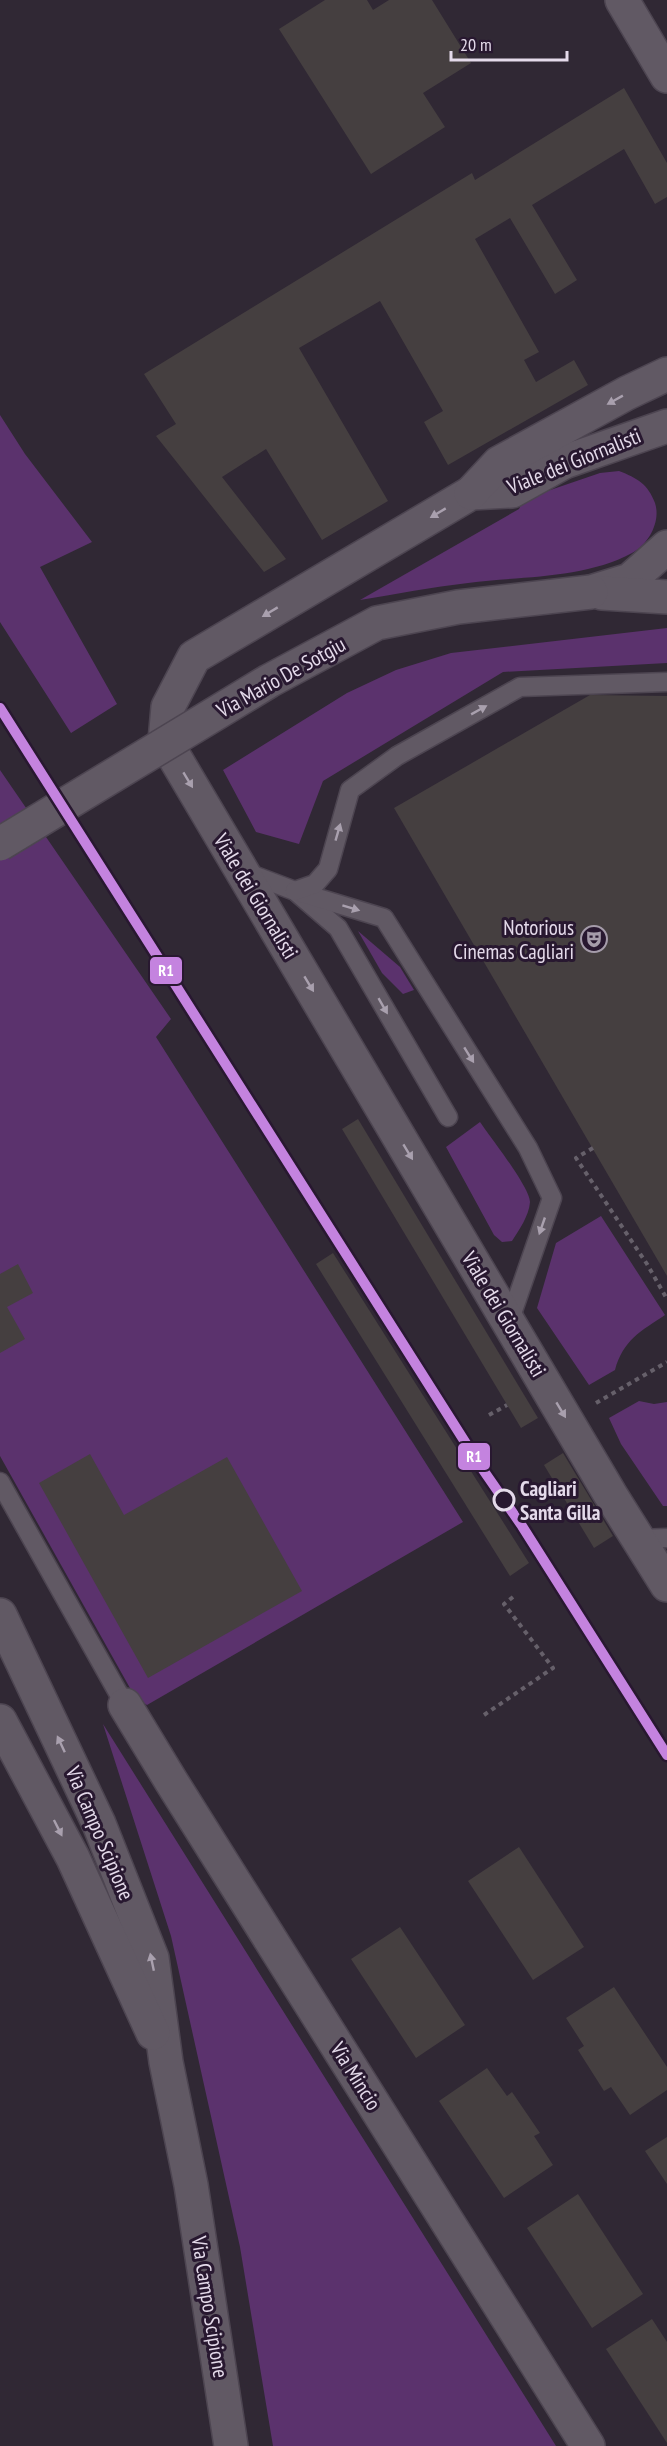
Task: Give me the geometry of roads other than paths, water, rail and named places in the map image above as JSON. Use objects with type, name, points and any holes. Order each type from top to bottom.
[{"type":"street","points":[[622,0],[667,76]]},
{"type":"street","points":[[471,493],[499,463],[627,393],[667,374]]},
{"type":"street","name":"Viale dei Giornalisti","points":[[667,426],[564,462],[512,490],[471,493],[194,657],[168,707],[165,741],[508,1322],[653,1539],[667,1585]]},
{"type":"street","name":"Via Mario De Sotgiu","points":[[591,592],[630,580],[667,547]]},
{"type":"street","name":"Via Mario De Sotgiu","points":[[0,844],[269,681],[377,623],[458,607],[591,592],[667,597]]},
{"type":"street","name":"Via Campo Scipione","points":[[0,1615],[99,1824],[152,1958],[166,2062],[191,2185],[231,2446]]},
{"type":"street","name":"Via Mincio","points":[[125,1705],[588,2446]]},
{"type":"street","name":"Via Campo Scipione","points":[[0,1721],[73,1858],[166,2062]]},
{"type":"lane","points":[[295,891],[315,884],[328,869],[350,790],[397,756],[489,704],[520,687],[667,682]]},
{"type":"lane","points":[[241,870],[295,891],[384,918],[528,1148],[552,1198],[508,1322]]},
{"type":"lane","points":[[295,891],[338,928],[448,1117]]},
{"type":"lane","points":[[0,1482],[125,1705]]},
{"type":"place","name":"Notorious Cinemas Cagliari","points":[[594,939]]},
{"type":"place","name":"Cagliari Santa Gilla","points":[[504,1500]]}]
